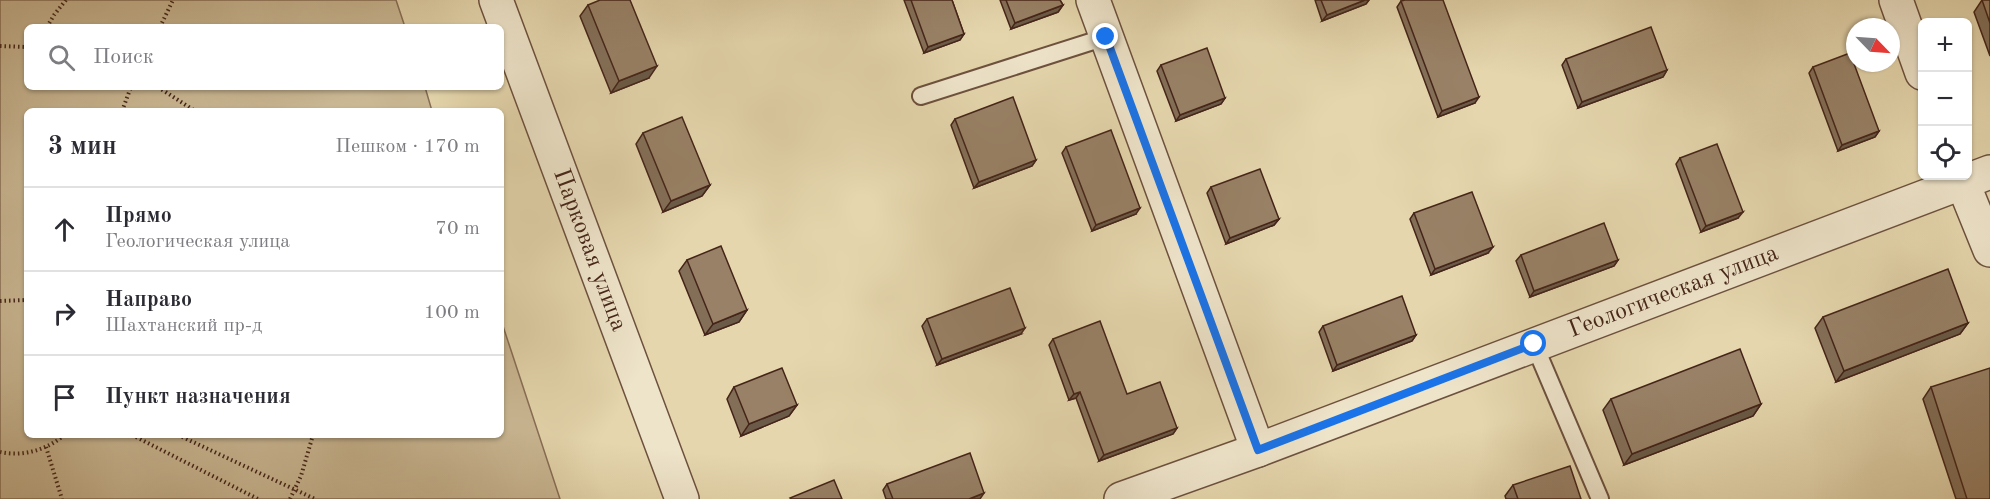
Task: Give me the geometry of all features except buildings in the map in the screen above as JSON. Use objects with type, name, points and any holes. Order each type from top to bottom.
[{"type":"street","name":"Парковая улица","points":[[496,0],[682,499]]},
{"type":"street","points":[[1093,0],[1258,450]]},
{"type":"street","points":[[1896,0],[1923,72]]},
{"type":"street","name":"Геологическая улица","points":[[1120,499],[1164,492],[1258,450],[1961,180]]},
{"type":"street","points":[[1972,180],[1990,250]]},
{"type":"lane","points":[[921,96],[1106,37]]},
{"type":"lane","points":[[1534,344],[1600,499]]},
{"type":"path","points":[[49,24],[66,0]]},
{"type":"path","points":[[161,24],[173,0]]},
{"type":"path","points":[[0,46],[24,47]]},
{"type":"path","points":[[123,108],[130,90]]},
{"type":"path","points":[[163,90],[190,108]]},
{"type":"path","points":[[0,301],[24,300]]},
{"type":"path","points":[[0,452],[27,453],[46,447],[60,438]]},
{"type":"path","points":[[138,438],[258,499]]},
{"type":"path","points":[[184,438],[315,499]]},
{"type":"path","points":[[290,499],[301,476],[312,438]]},
{"type":"path","points":[[46,447],[62,499]]},
{"type":"shaded area","points":[[0,0],[396,0],[404,24],[24,24],[24,90],[426,90],[431,108],[24,108],[24,438],[504,438],[504,329],[560,499],[0,499]]},
{"type":"route","points":[[1106,37],[1258,450],[1534,344]]}]
